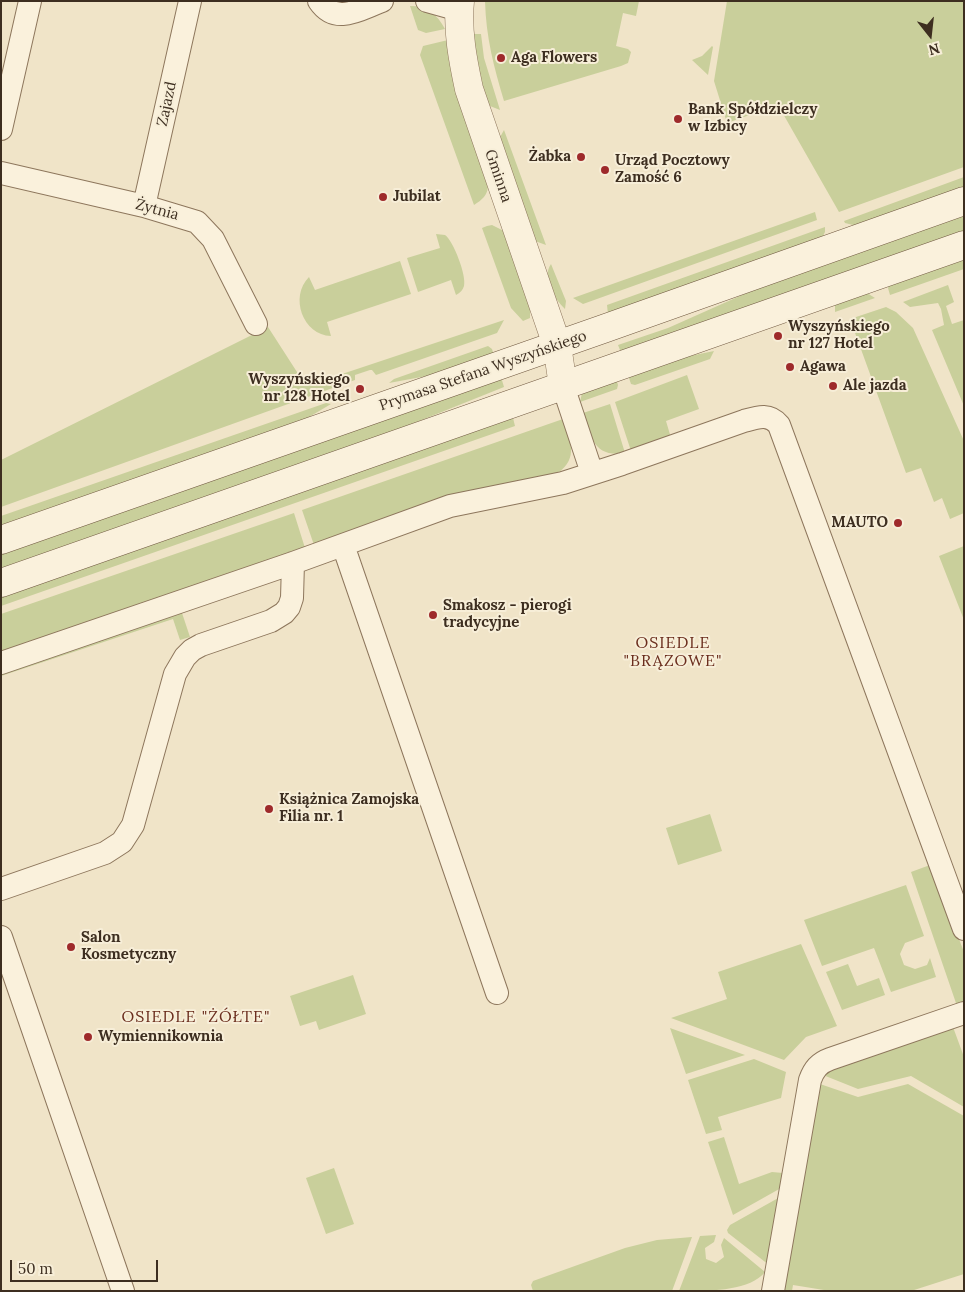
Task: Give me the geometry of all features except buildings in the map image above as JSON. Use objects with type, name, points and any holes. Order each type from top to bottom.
[{"type":"main road","name":"Gminna","points":[[459,5],[462,50],[469,89],[557,345],[562,386]]},
{"type":"main road","name":"Prymasa Stefana Wyszyńskiego","points":[[1,540],[964,201]]},
{"type":"main road","points":[[1,583],[964,245]]},
{"type":"street","points":[[1,129],[30,1]]},
{"type":"street","name":"Zajazd","points":[[144,206],[190,1]]},
{"type":"street","points":[[319,1],[330,13],[338,14],[346,14],[382,1]]},
{"type":"street","points":[[427,1],[459,5]]},
{"type":"street","name":"Żytnia","points":[[1,173],[190,218],[203,227],[213,239],[256,324]]},
{"type":"street","points":[[562,386],[592,473]]},
{"type":"street","points":[[1,663],[294,563],[450,506],[552,486],[756,417],[769,417],[779,425],[964,929]]},
{"type":"street","points":[[343,545],[497,994]]},
{"type":"street","points":[[1,889],[105,853],[122,842],[133,825],[167,699],[179,665],[192,650],[201,645],[271,621],[284,613],[289,607],[292,598],[294,563]]},
{"type":"street","points":[[1,937],[123,1291]]},
{"type":"street","points":[[772,1291],[810,1080],[815,1069],[819,1064],[830,1059],[964,1013]]},
{"type":"green space","points":[[485,1],[639,1],[636,16],[623,13],[616,46],[628,49],[631,52],[628,63],[504,101],[491,52]]},
{"type":"green space","points":[[727,1],[964,1],[964,167],[839,212],[778,105],[727,123],[714,81]]},
{"type":"green space","points":[[410,6],[422,7],[431,12],[439,19],[445,29],[426,33],[418,30]]},
{"type":"green space","points":[[472,34],[481,34],[484,58],[500,110],[490,106],[484,99]]},
{"type":"green space","points":[[448,40],[488,185],[484,197],[474,205],[420,55],[423,46]]},
{"type":"green space","points":[[712,46],[708,75],[692,60],[702,56]]},
{"type":"green space","points":[[504,130],[546,245],[535,241],[499,139]]},
{"type":"green space","points":[[964,177],[964,190],[857,226],[845,223],[844,221]]},
{"type":"green space","points":[[964,211],[964,233],[622,355],[618,345],[668,328],[778,279]]},
{"type":"green space","points":[[815,212],[817,220],[583,304],[573,298]]},
{"type":"green space","points":[[492,225],[504,231],[530,308],[530,318],[523,321],[511,308],[482,228]]},
{"type":"green space","points":[[825,227],[821,240],[608,315],[607,305]]},
{"type":"green space","points":[[436,234],[445,235],[448,238],[461,267],[464,286],[456,295],[451,280],[418,292],[407,258],[440,248]]},
{"type":"green space","points":[[964,259],[964,269],[890,295],[888,288],[890,282]]},
{"type":"green space","points":[[400,261],[411,294],[327,322],[331,336],[321,334],[306,322],[302,314],[300,295],[303,285],[309,277],[315,290]]},
{"type":"green space","points":[[551,264],[566,301],[565,309],[553,294],[548,282],[548,270]]},
{"type":"green space","points":[[948,285],[954,302],[946,306],[952,324],[964,320],[964,406],[932,330],[944,325],[938,303],[910,307],[903,302]]},
{"type":"green space","points":[[867,293],[875,298],[835,312],[835,304]]},
{"type":"green space","points":[[886,307],[896,312],[913,328],[964,441],[964,513],[950,519],[942,498],[934,502],[921,468],[906,473],[850,319]]},
{"type":"green space","points":[[504,320],[497,333],[376,375],[370,370],[355,375],[355,380],[1,507],[1,460],[268,327],[306,386]]},
{"type":"green space","points":[[488,346],[492,349],[494,356],[443,373],[389,383],[394,379]]},
{"type":"green space","points":[[714,351],[710,359],[635,385],[631,384],[628,375],[680,358]]},
{"type":"green space","points":[[687,375],[699,409],[666,421],[671,438],[631,451],[615,402]]},
{"type":"green space","points":[[501,377],[504,387],[342,452],[1,571],[1,551]]},
{"type":"green space","points":[[616,378],[617,389],[580,402],[582,393]]},
{"type":"green space","points":[[326,403],[331,404],[294,426],[1,527],[1,516]]},
{"type":"green space","points":[[610,404],[625,453],[615,454],[600,449],[592,438],[583,413]]},
{"type":"green space","points":[[512,414],[515,426],[1,606],[1,594]]},
{"type":"green space","points":[[563,419],[570,442],[571,455],[565,467],[558,473],[314,545],[302,510]]},
{"type":"green space","points":[[294,513],[305,548],[1,654],[1,614]]},
{"type":"green space","points":[[964,546],[964,620],[939,556]]},
{"type":"green space","points":[[181,610],[190,637],[180,640],[173,619],[1,676],[1,672]]},
{"type":"green space","points":[[710,814],[722,851],[678,865],[666,828]]},
{"type":"green space","points":[[930,865],[964,952],[964,1003],[957,1006],[911,872]]},
{"type":"green space","points":[[906,885],[924,936],[905,943],[900,954],[904,965],[915,969],[927,965],[930,958],[936,977],[891,992],[874,948],[822,966],[804,920]]},
{"type":"green space","points":[[801,944],[837,1026],[806,1037],[784,1060],[671,1018],[727,999],[718,972]]},
{"type":"green space","points":[[848,964],[857,986],[879,978],[885,995],[842,1010],[826,972]]},
{"type":"green space","points":[[353,975],[366,1014],[319,1030],[316,1021],[300,1026],[290,996]]},
{"type":"green space","points":[[953,1027],[964,1057],[964,1107],[911,1076],[858,1089],[823,1075],[824,1073]]},
{"type":"green space","points":[[670,1028],[745,1055],[686,1074]]},
{"type":"green space","points":[[754,1059],[786,1072],[781,1098],[718,1117],[722,1130],[706,1134],[688,1080]]},
{"type":"green space","points":[[820,1084],[858,1097],[908,1084],[964,1116],[964,1274],[911,1291],[830,1291],[793,1285],[792,1291],[784,1291]]},
{"type":"green space","points":[[724,1137],[739,1184],[772,1172],[783,1173],[781,1188],[733,1215],[708,1142]]},
{"type":"green space","points":[[334,1168],[354,1224],[326,1234],[306,1178]]},
{"type":"green space","points":[[780,1197],[769,1265],[728,1233],[727,1230],[730,1225]]},
{"type":"green space","points":[[716,1235],[714,1242],[705,1248],[706,1259],[716,1263],[724,1257],[721,1245],[724,1238],[765,1272],[758,1279],[738,1287],[679,1291],[700,1236]]},
{"type":"green space","points":[[692,1237],[672,1291],[533,1291],[531,1285],[533,1281],[625,1248],[657,1240]]},
{"type":"place","name":"Aga Flowers","points":[[501,58]]},
{"type":"place","name":"Bank Spółdzielczy w Izbicy","points":[[678,119]]},
{"type":"place","name":"Żabka","points":[[581,157]]},
{"type":"place","name":"Urząd Pocztowy Zamość 6","points":[[605,170]]},
{"type":"place","name":"Jubilat","points":[[383,197]]},
{"type":"place","name":"Wyszyńskiego nr 127 Hotel","points":[[778,336]]},
{"type":"place","name":"Agawa","points":[[790,367]]},
{"type":"place","name":"Ale jazda","points":[[833,386]]},
{"type":"place","name":"Wyszyńskiego nr 128 Hotel","points":[[360,389]]},
{"type":"place","name":"MAUTO","points":[[898,523]]},
{"type":"place","name":"Smakosz - pierogi tradycyjne","points":[[433,615]]},
{"type":"place","name":"Książnica Zamojska Filia nr. 1","points":[[269,809]]},
{"type":"place","name":"Salon Kosmetyczny","points":[[71,947]]},
{"type":"place","name":"Wymiennikownia","points":[[88,1037]]},
{"type":"district","name":"OSIEDLE \"BRĄZOWE\"","points":[[673,652]]},
{"type":"district","name":"OSIEDLE \"ŻÓŁTE\"","points":[[196,1017]]}]
